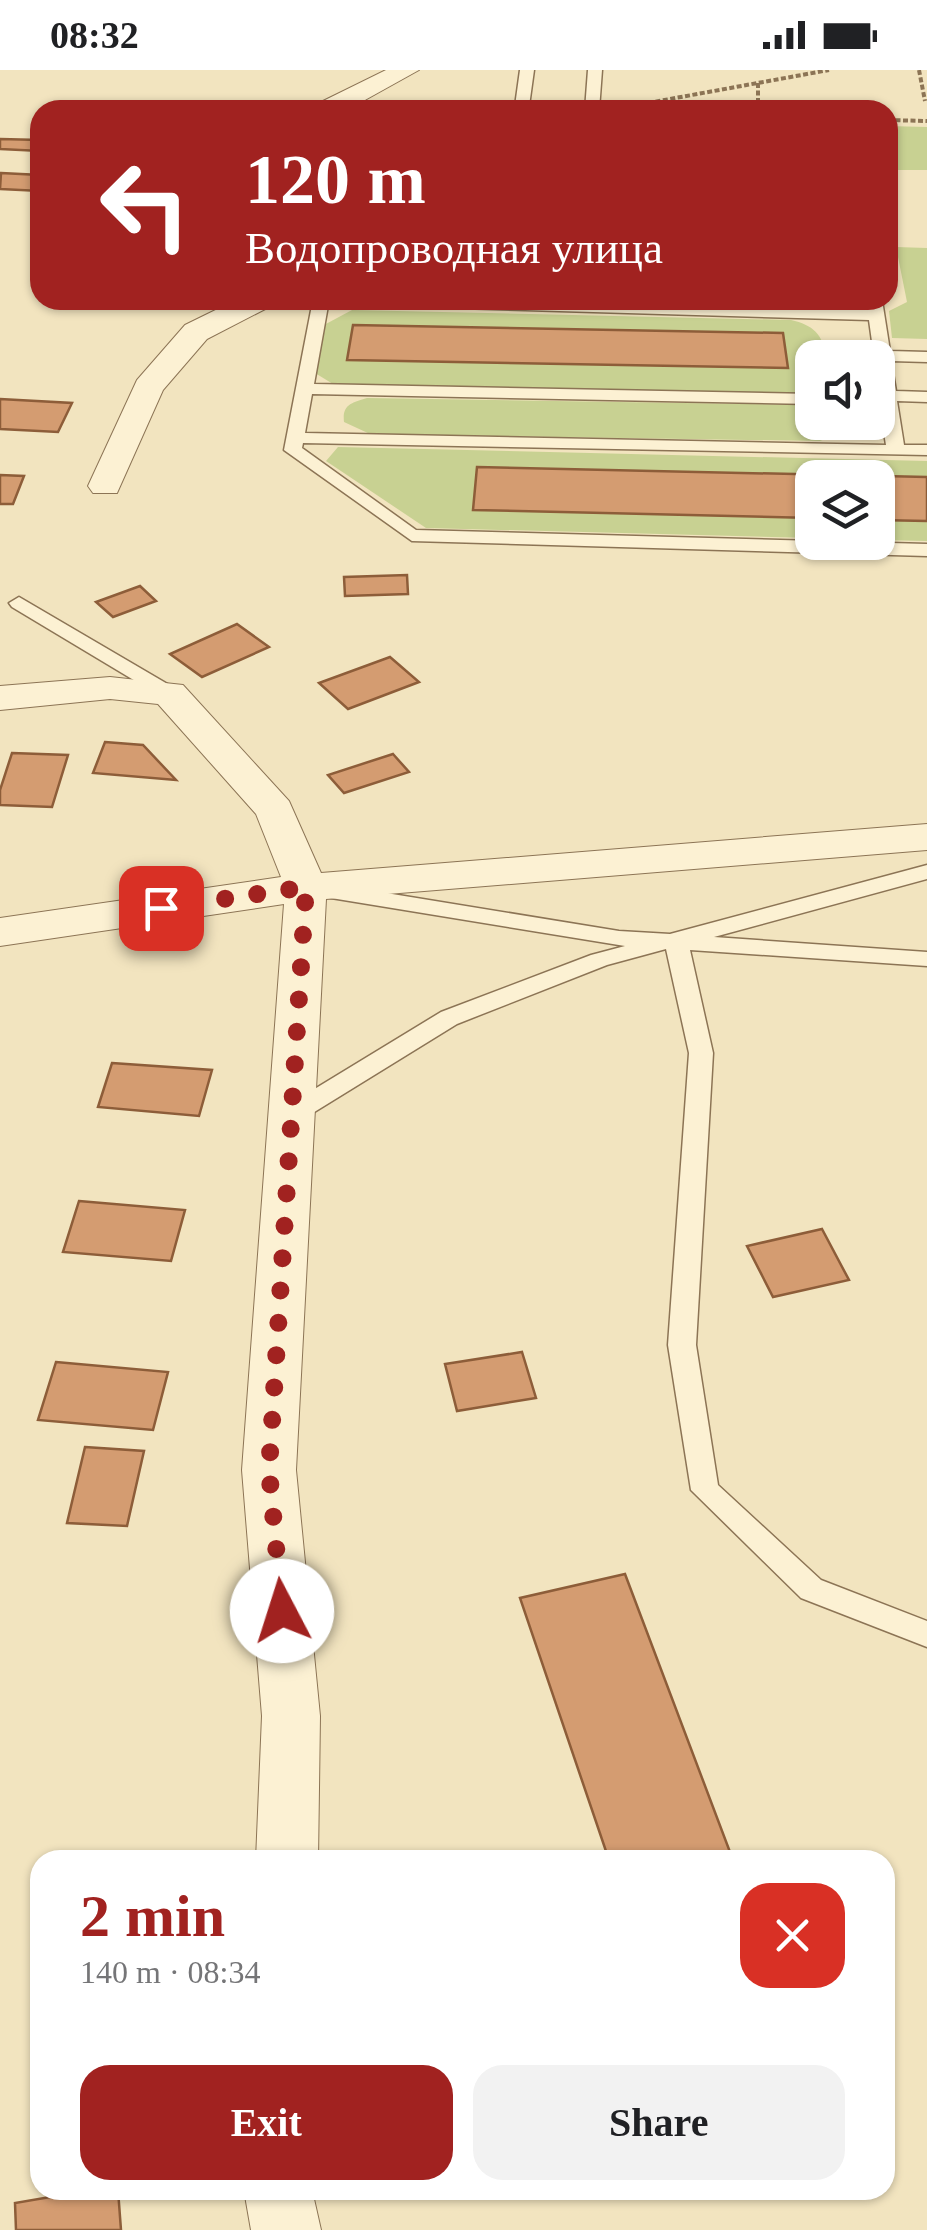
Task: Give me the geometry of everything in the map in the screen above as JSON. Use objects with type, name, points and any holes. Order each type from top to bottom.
[{"type":"street","points":[[346,100],[406,70]]},
{"type":"street","points":[[105,486],[148,388],[196,332],[240,310]]},
{"type":"street","points":[[0,698],[110,688],[169,693],[275,810],[306,887],[269,1470],[291,1716],[286,1850]]},
{"type":"street","points":[[0,932],[306,887],[927,836]]},
{"type":"street","points":[[280,2200],[286,2230]]},
{"type":"lane","points":[[523,100],[527,70]]},
{"type":"lane","points":[[593,100],[595,70]]},
{"type":"lane","points":[[319,310],[293,450],[412,535],[927,550]]},
{"type":"lane","points":[[875,310],[880,340]]},
{"type":"lane","points":[[895,356],[927,356]]},
{"type":"lane","points":[[304,389],[795,399]]},
{"type":"lane","points":[[895,398],[927,397]]},
{"type":"lane","points":[[294,438],[927,450]]},
{"type":"lane","points":[[893,440],[896,450]]},
{"type":"lane","points":[[19,603],[169,693]]},
{"type":"lane","points":[[294,1113],[449,1018],[599,960],[927,872]]},
{"type":"lane","points":[[306,887],[619,938],[927,959]]},
{"type":"lane","points":[[676,940],[700,1053],[682,1345],[705,1490],[810,1589],[927,1634]]},
{"type":"path","points":[[665,100],[829,70]]},
{"type":"path","points":[[919,70],[925,101]]},
{"type":"path","points":[[758,83],[758,100]]},
{"type":"path","points":[[898,120],[927,121]]},
{"type":"green space","points":[[898,126],[927,127],[927,170],[898,170]]},
{"type":"green space","points":[[898,247],[927,248],[927,339],[892,338],[889,311],[898,310],[907,302]]},
{"type":"green space","points":[[352,310],[791,320],[816,332],[821,340],[795,340],[795,396],[333,384],[315,373],[324,325]]},
{"type":"green space","points":[[367,398],[795,405],[795,440],[822,440],[820,441],[370,434],[344,422],[346,408]]},
{"type":"green space","points":[[338,447],[885,460],[795,460],[795,538],[426,528],[326,461]]},
{"type":"green space","points":[[895,460],[927,461],[927,541],[895,540]]},
{"type":"building","points":[[0,139],[30,140],[30,150],[0,149]]},
{"type":"building","points":[[1,173],[30,174],[30,190],[0,189]]},
{"type":"building","points":[[353,325],[783,333],[788,368],[347,360]]},
{"type":"building","points":[[0,399],[72,403],[58,432],[0,429]]},
{"type":"building","points":[[477,467],[795,474],[795,518],[473,510]]},
{"type":"building","points":[[0,475],[24,476],[13,504],[0,504]]},
{"type":"building","points":[[895,476],[927,477],[927,521],[895,520]]},
{"type":"building","points":[[407,575],[408,594],[345,596],[344,577]]},
{"type":"building","points":[[140,586],[156,601],[113,617],[96,602]]},
{"type":"building","points":[[237,624],[269,647],[202,677],[170,654]]},
{"type":"building","points":[[390,657],[419,682],[348,709],[319,683]]},
{"type":"building","points":[[105,742],[143,745],[176,780],[93,773]]},
{"type":"building","points":[[12,753],[68,755],[52,807],[0,805],[0,790]]},
{"type":"building","points":[[393,754],[409,772],[344,793],[328,775]]},
{"type":"building","points":[[112,1063],[212,1070],[199,1116],[98,1107]]},
{"type":"building","points":[[79,1201],[185,1210],[171,1261],[63,1252]]},
{"type":"building","points":[[822,1229],[849,1280],[773,1297],[747,1246]]},
{"type":"building","points":[[522,1352],[536,1398],[457,1411],[445,1364]]},
{"type":"building","points":[[56,1362],[168,1372],[153,1430],[38,1420]]},
{"type":"building","points":[[85,1447],[144,1451],[127,1526],[67,1523]]},
{"type":"building","points":[[625,1574],[729,1850],[606,1850],[520,1598]]},
{"type":"building","points":[[119,2200],[121,2230],[16,2230],[15,2203]]},
{"type":"route","points":[[161,908],[306,887],[269,1470],[282,1611]]}]
